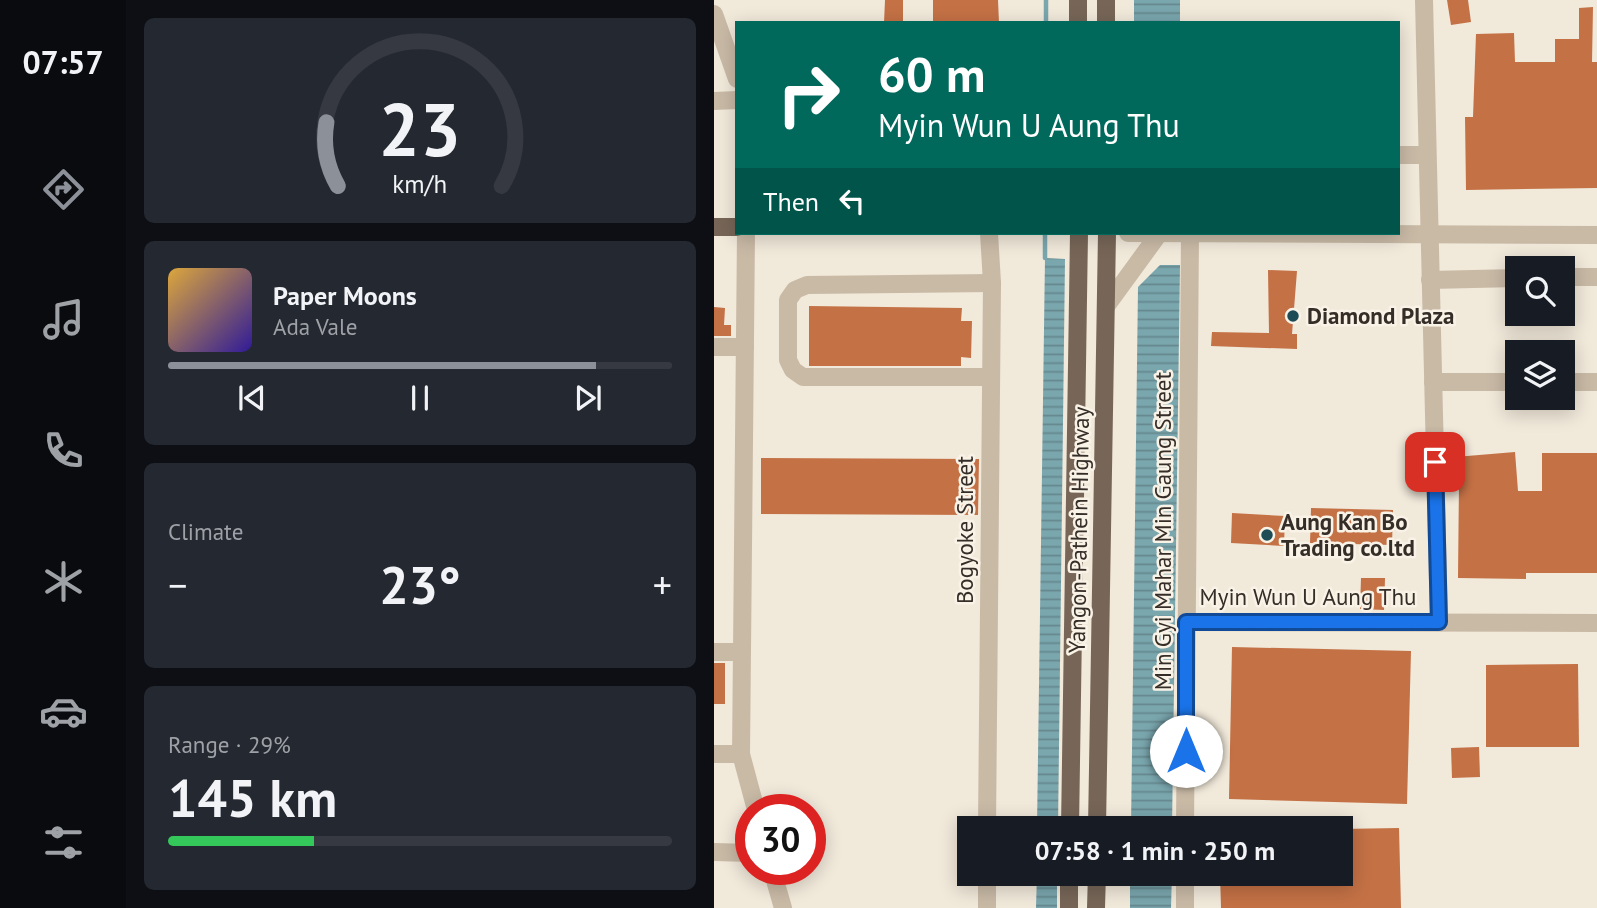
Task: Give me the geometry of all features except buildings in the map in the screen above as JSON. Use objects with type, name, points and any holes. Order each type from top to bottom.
[{"type":"main road","points":[[1078,0],[1078,21]]},
{"type":"main road","points":[[1106,0],[1106,21]]},
{"type":"main road","points":[[714,227],[735,227]]},
{"type":"main road","name":"Yangon-Pathein Highway","points":[[1070,816],[1079,235]]},
{"type":"main road","name":"Yangon-Pathein Highway","points":[[1097,816],[1107,235]]},
{"type":"main road","points":[[1069,886],[1069,908]]},
{"type":"main road","points":[[1096,908],[1097,886]]},
{"type":"street","points":[[1424,0],[1439,622]]},
{"type":"street","points":[[714,15],[735,73]]},
{"type":"street","points":[[714,101],[735,100]]},
{"type":"street","points":[[1400,155],[1427,155]]},
{"type":"street","points":[[746,235],[741,754],[752,794]]},
{"type":"street","name":"Bogyoke Street","points":[[987,816],[992,283],[989,235]]},
{"type":"street","points":[[1107,305],[1157,235]]},
{"type":"street","name":"Min Gyi Mahar Min Gaung Street","points":[[1185,816],[1190,235]]},
{"type":"street","points":[[1400,235],[1597,235]]},
{"type":"street","points":[[1575,277],[1597,276]]},
{"type":"street","points":[[1430,280],[1505,278]]},
{"type":"street","points":[[990,377],[803,377],[793,370],[788,360],[788,300],[795,290],[807,285],[992,283]]},
{"type":"street","points":[[714,347],[745,347]]},
{"type":"street","points":[[1433,382],[1505,382]]},
{"type":"street","points":[[1575,382],[1597,382]]},
{"type":"street","name":"Myin Wun U Aung Thu","points":[[1186,622],[1597,623]]},
{"type":"street","points":[[714,652],[741,652]]},
{"type":"street","points":[[714,754],[741,754]]},
{"type":"street","points":[[714,852],[735,853]]},
{"type":"street","points":[[776,885],[783,908]]},
{"type":"street","points":[[986,908],[987,886]]},
{"type":"street","points":[[1185,886],[1185,908]]},
{"type":"water","points":[[1134,0],[1180,0],[1180,21],[1134,21]]},
{"type":"water","points":[[1045,258],[1065,259],[1058,816],[1037,816]]},
{"type":"water","points":[[1160,265],[1180,265],[1172,816],[1131,816],[1138,287]]},
{"type":"water","points":[[1037,886],[1057,886],[1057,908],[1036,908]]},
{"type":"water","points":[[1130,886],[1172,886],[1171,908],[1130,908]]},
{"type":"waterway","points":[[1046,0],[1046,21]]},
{"type":"waterway","points":[[1045,235],[1045,258]]},
{"type":"place","name":"Diamond Plaza","points":[[1293,316]]},
{"type":"place","name":"Aung Kan Bo Trading co.ltd","points":[[1267,535]]},
{"type":"route","points":[[1186,751],[1186,622],[1439,622],[1435,462]]}]
